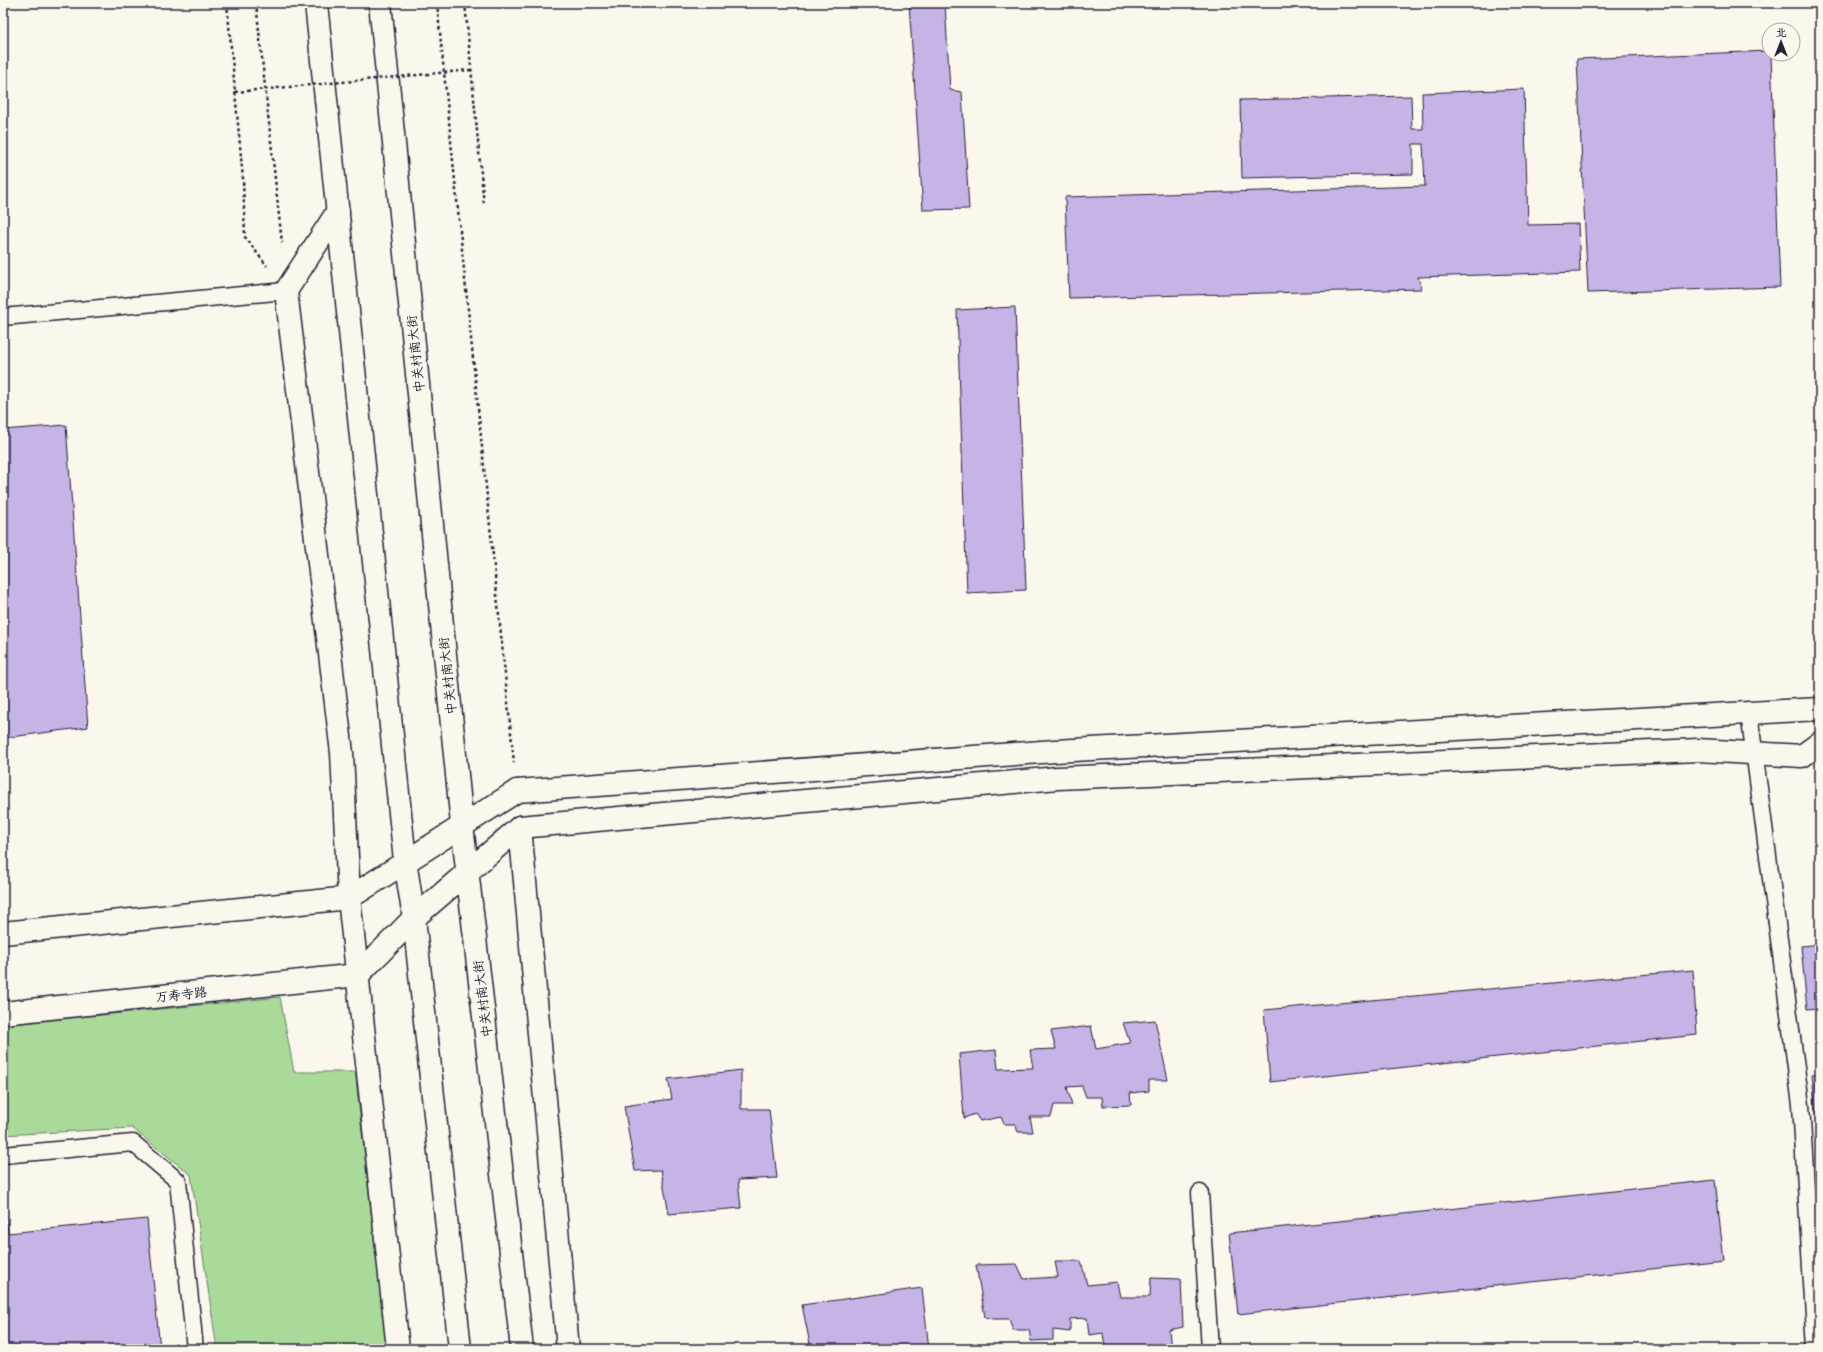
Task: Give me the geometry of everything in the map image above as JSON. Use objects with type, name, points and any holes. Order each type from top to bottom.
[{"type":"street","points":[[316,3],[406,861],[414,918],[460,1349]]},
{"type":"street","name":"中关村南大街","points":[[380,3],[462,825],[522,1349]]},
{"type":"street","points":[[338,211],[286,291],[342,753],[349,898],[398,1349]]},
{"type":"street","points":[[3,933],[349,898],[517,791],[1047,752],[1820,709]]},
{"type":"street","points":[[358,975],[414,918],[520,827],[1058,778],[1698,750],[1802,756],[1820,743]]},
{"type":"street","points":[[520,827],[568,1349]]},
{"type":"street","name":"万寿寺路","points":[[3,1013],[358,975]]},
{"type":"lane","points":[[3,317],[286,291]]},
{"type":"lane","points":[[1749,713],[1801,1105],[1816,1349]]},
{"type":"lane","points":[[3,1155],[133,1143],[178,1181],[195,1349]]},
{"type":"lane","points":[[1200,1193],[1210,1349]]},
{"type":"path","points":[[227,3],[243,180],[245,237],[286,291]]},
{"type":"path","points":[[437,3],[517,791]]},
{"type":"path","points":[[465,3],[484,205]]},
{"type":"path","points":[[235,92],[471,70]]},
{"type":"green space","points":[[280,997],[294,1072],[355,1072],[387,1349],[217,1349],[191,1175],[132,1128],[3,1135],[3,1025]]},
{"type":"building","points":[[909,3],[945,3],[950,90],[962,92],[969,209],[923,210]]},
{"type":"building","points":[[1761,51],[1761,62],[1771,62],[1780,287],[1588,293],[1577,59]]},
{"type":"building","points":[[1524,89],[1528,225],[1578,224],[1580,272],[1418,277],[1422,289],[1069,298],[1065,197],[1425,186],[1423,144],[1413,144],[1413,174],[1242,178],[1240,100],[1411,96],[1412,129],[1423,129],[1422,93]]},
{"type":"building","points":[[1015,307],[1026,590],[967,593],[957,310]]},
{"type":"building","points":[[66,425],[88,727],[3,738],[3,430]]},
{"type":"building","points":[[1820,944],[1820,1008],[1807,1009],[1801,946]]},
{"type":"building","points":[[1693,970],[1697,1035],[1270,1082],[1264,1010]]},
{"type":"building","points":[[1155,1020],[1168,1080],[1149,1080],[1149,1091],[1130,1093],[1131,1105],[1103,1106],[1102,1097],[1086,1097],[1082,1086],[1067,1087],[1072,1105],[1054,1105],[1051,1117],[1030,1117],[1033,1132],[1018,1132],[1015,1124],[1004,1124],[1001,1117],[980,1121],[975,1114],[964,1118],[959,1054],[996,1050],[998,1069],[1033,1068],[1030,1050],[1056,1049],[1051,1031],[1091,1026],[1096,1049],[1130,1043],[1123,1023]]},
{"type":"building","points":[[741,1070],[741,1109],[769,1109],[777,1178],[738,1180],[741,1208],[669,1214],[661,1170],[635,1171],[624,1106],[672,1099],[668,1079]]},
{"type":"building","points":[[1820,1073],[1820,1158],[1812,1074]]},
{"type":"building","points":[[3,1178],[8,1233],[147,1219],[160,1349],[3,1349]]},
{"type":"building","points":[[1715,1180],[1724,1261],[1238,1314],[1229,1233]]},
{"type":"building","points":[[1055,1261],[1081,1261],[1087,1285],[1117,1282],[1120,1297],[1150,1297],[1151,1278],[1181,1279],[1183,1327],[1169,1330],[1171,1349],[1119,1349],[1105,1347],[1103,1333],[1089,1335],[1087,1318],[1070,1319],[1070,1332],[1053,1330],[1053,1340],[1031,1341],[1029,1330],[1013,1330],[1009,1319],[994,1319],[985,1317],[976,1265],[1017,1264],[1024,1279],[1058,1277]]},
{"type":"building","points":[[922,1288],[929,1349],[811,1349],[802,1305]]}]
